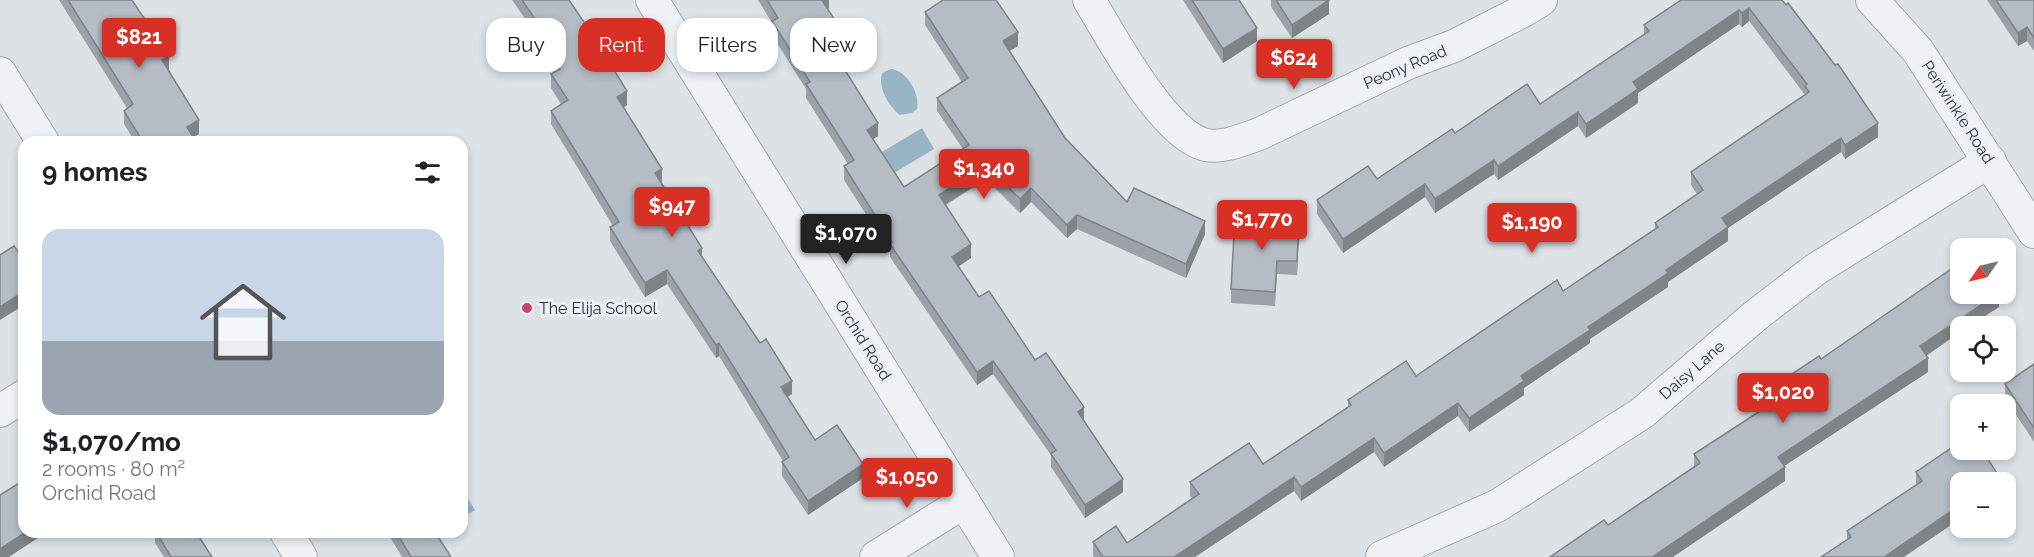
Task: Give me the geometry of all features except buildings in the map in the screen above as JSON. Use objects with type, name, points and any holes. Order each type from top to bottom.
[{"type":"street","name":"Orchid Road","points":[[652,0],[998,557]]},
{"type":"street","name":"Peony Road","points":[[1089,0],[1144,88],[1165,114],[1187,135],[1203,144],[1216,146],[1259,134],[1408,63],[1454,46],[1541,0]]},
{"type":"street","name":"Periwinkle Road","points":[[1872,0],[1918,51],[2034,232]]},
{"type":"street","points":[[0,73],[39,136]]},
{"type":"street","name":"Daisy Lane","points":[[1382,557],[1497,506],[1642,413],[1755,316],[1816,269],[1990,161]]},
{"type":"street","points":[[0,411],[18,400]]},
{"type":"street","points":[[876,557],[964,502]]},
{"type":"street","points":[[290,538],[301,557]]},
{"type":"water","points":[[891,69],[907,78],[914,90],[917,109],[912,113],[900,115],[885,96],[881,85],[882,73]]},
{"type":"water","points":[[922,128],[934,149],[894,173],[882,152]]},
{"type":"water","points":[[468,499],[475,510],[468,514]]},
{"type":"place","name":"The Elija School","points":[[527,308]]}]
